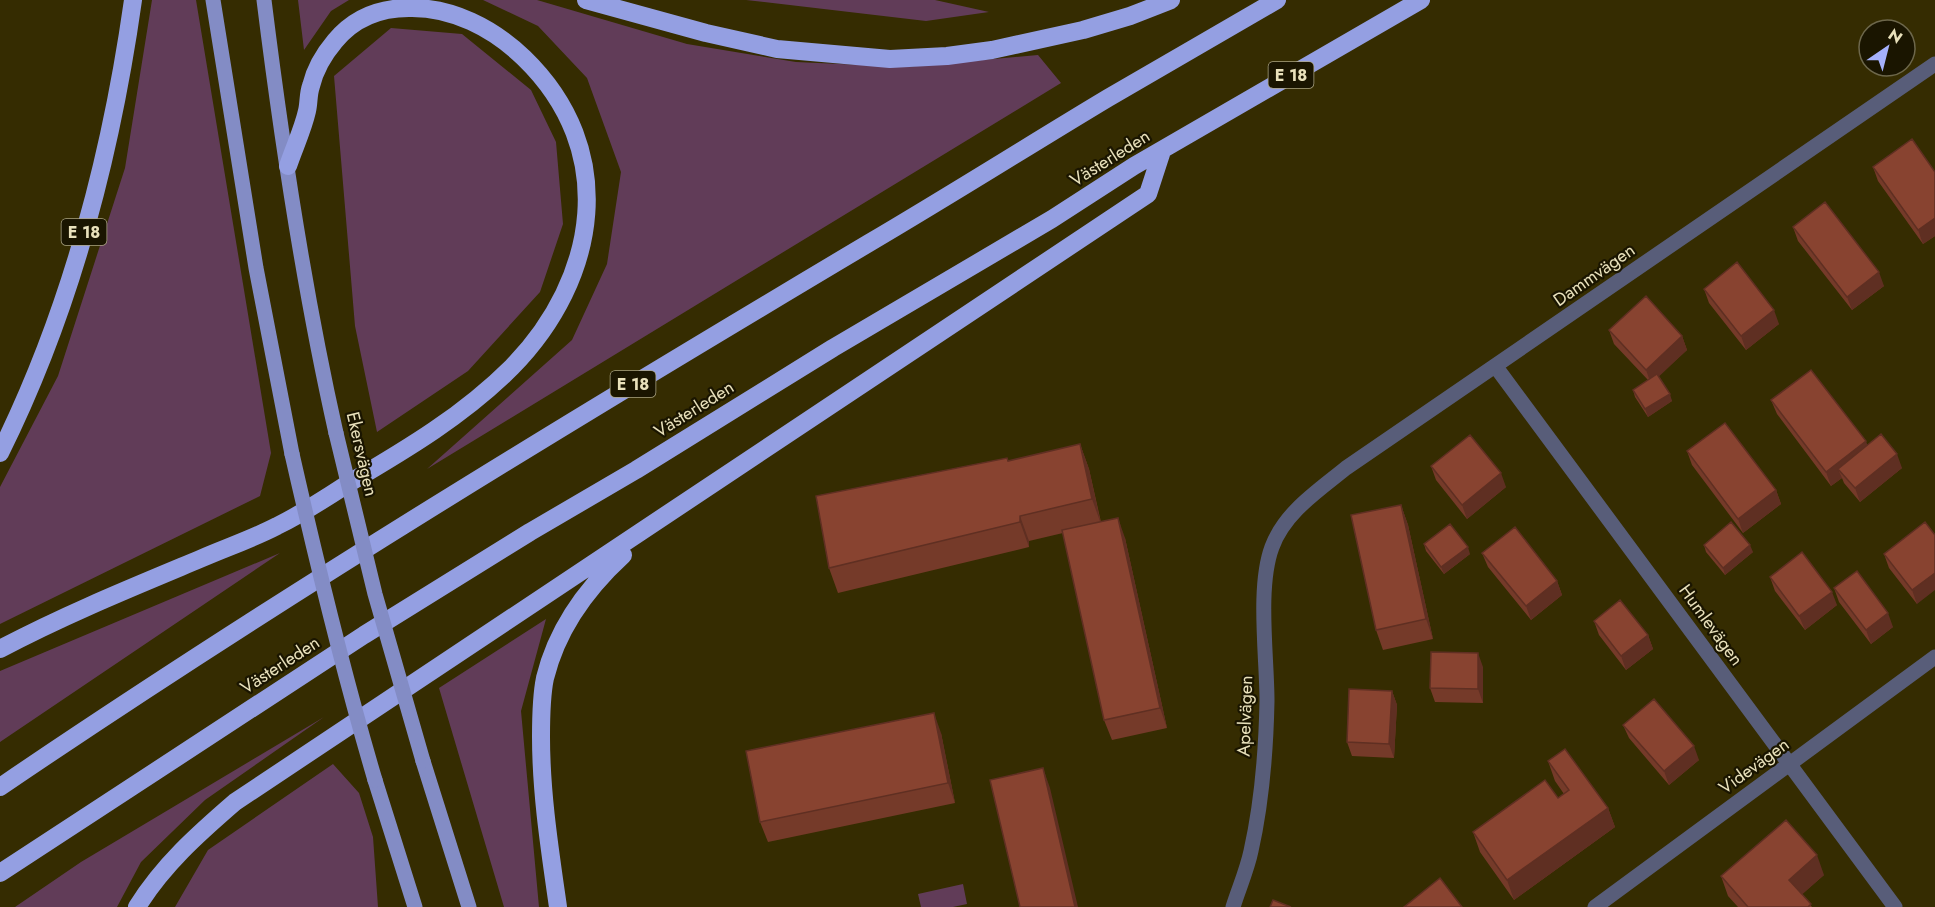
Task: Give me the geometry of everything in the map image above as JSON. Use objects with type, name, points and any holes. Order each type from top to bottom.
[{"type":"highway","name":"E 18","points":[[0,453],[66,293],[92,206],[111,130],[133,0]]},
{"type":"highway","points":[[586,0],[705,33],[777,49],[890,59],[947,56],[992,50],[1083,30],[1131,16],[1172,0]]},
{"type":"highway","name":"E 18","points":[[0,787],[244,626],[662,366],[874,241],[1108,98],[1277,0]]},
{"type":"highway","name":"Västerleden","points":[[0,873],[423,598],[530,532],[636,470],[833,348],[1052,219],[1161,151],[1421,0]]},
{"type":"highway","points":[[0,649],[112,596],[278,526],[437,430],[480,396],[541,334],[559,306],[573,276],[583,244],[587,211],[580,148],[568,118],[553,92],[527,61],[490,31],[466,19],[441,11],[416,8],[382,10],[363,17],[336,38],[317,67],[310,87],[307,112],[288,166]]},
{"type":"highway","points":[[137,907],[169,862],[236,802],[1148,194],[1161,151]]},
{"type":"highway","points":[[558,907],[545,809],[541,754],[541,717],[545,678],[558,642],[577,606],[605,571],[657,523]]},
{"type":"main road","points":[[213,0],[256,268],[292,454],[351,700],[415,907]]},
{"type":"main road","name":"Ekersvägen","points":[[264,0],[274,86],[320,359],[336,433],[378,606],[469,907]]},
{"type":"street","name":"Dammvägen","points":[[1283,526],[1286,520],[1312,496],[1346,468],[1935,64]]},
{"type":"street","name":"Humlevägen","points":[[1496,367],[1895,907]]},
{"type":"street","name":"Apelvägen","points":[[1233,907],[1251,851],[1262,778],[1267,701],[1265,585],[1272,548],[1283,526]]},
{"type":"street","name":"Videvägen","points":[[1595,907],[1935,657]]},
{"type":"shaded area","points":[[152,0],[196,0],[271,453],[260,496],[0,624],[0,487],[58,376],[125,168]]},
{"type":"shaded area","points":[[298,0],[349,0],[331,11],[304,50]]},
{"type":"shaded area","points":[[483,0],[537,0],[687,44],[796,62],[906,67],[1038,55],[1061,83],[427,469],[572,340],[607,264],[621,172],[587,78],[538,26]]},
{"type":"shaded area","points":[[746,0],[935,0],[989,12],[926,21]]},
{"type":"shaded area","points":[[391,28],[462,34],[531,90],[556,142],[563,224],[540,292],[468,371],[377,432],[355,326],[334,76]]},
{"type":"shaded area","points":[[280,553],[0,742],[0,671]]},
{"type":"shaded area","points":[[546,619],[521,711],[539,907],[504,907],[439,688]]},
{"type":"shaded area","points":[[324,717],[205,800],[141,862],[117,907],[15,907],[81,862]]},
{"type":"shaded area","points":[[333,764],[359,793],[373,837],[378,907],[175,907],[208,850]]},
{"type":"shaded area","points":[[963,884],[967,904],[953,907],[921,907],[918,894]]},
{"type":"building","points":[[1912,139],[1935,172],[1935,218],[1918,230],[1873,167]]},
{"type":"building","points":[[1825,202],[1879,272],[1847,297],[1793,227]]},
{"type":"building","points":[[1737,262],[1774,310],[1741,336],[1704,289]]},
{"type":"building","points":[[1646,296],[1682,336],[1646,370],[1609,330]]},
{"type":"building","points":[[1811,370],[1866,441],[1826,472],[1771,400]]},
{"type":"building","points":[[1657,374],[1670,394],[1645,409],[1633,390]]},
{"type":"building","points":[[1725,423],[1776,490],[1738,519],[1687,451]]},
{"type":"building","points":[[1881,434],[1897,454],[1855,488],[1838,469]]},
{"type":"building","points":[[1470,435],[1501,473],[1462,505],[1431,466]]},
{"type":"building","points":[[1080,444],[1092,499],[1020,516],[1020,522],[829,568],[816,496],[1007,458],[1008,461]]},
{"type":"building","points":[[1401,505],[1426,619],[1376,630],[1351,515]]},
{"type":"building","points":[[1118,518],[1160,708],[1104,720],[1062,530]]},
{"type":"building","points":[[1731,522],[1750,545],[1723,568],[1704,545]]},
{"type":"building","points":[[1925,522],[1935,535],[1935,573],[1912,590],[1884,554]]},
{"type":"building","points":[[1450,524],[1468,547],[1441,567],[1424,544]]},
{"type":"building","points":[[1515,527],[1557,581],[1526,606],[1482,553]]},
{"type":"building","points":[[1802,552],[1832,592],[1799,616],[1770,577]]},
{"type":"building","points":[[1857,571],[1888,613],[1866,630],[1834,588]]},
{"type":"building","points":[[1620,600],[1648,635],[1621,656],[1594,621]]},
{"type":"building","points":[[1431,652],[1478,653],[1478,689],[1430,688]]},
{"type":"building","points":[[1349,689],[1392,691],[1389,744],[1347,742]]},
{"type":"building","points":[[1654,699],[1694,746],[1664,771],[1623,725]]},
{"type":"building","points":[[934,713],[948,783],[760,822],[746,751]]},
{"type":"building","points":[[1565,749],[1608,808],[1507,880],[1473,832],[1545,780],[1558,798],[1569,790],[1548,761]]},
{"type":"building","points":[[1043,768],[1075,907],[1020,907],[990,780]]},
{"type":"building","points":[[1786,820],[1817,855],[1789,880],[1811,904],[1808,907],[1748,907],[1721,876]]},
{"type":"building","points":[[1440,878],[1462,907],[1404,907]]},
{"type":"building","points":[[1273,900],[1291,907],[1270,907]]}]
